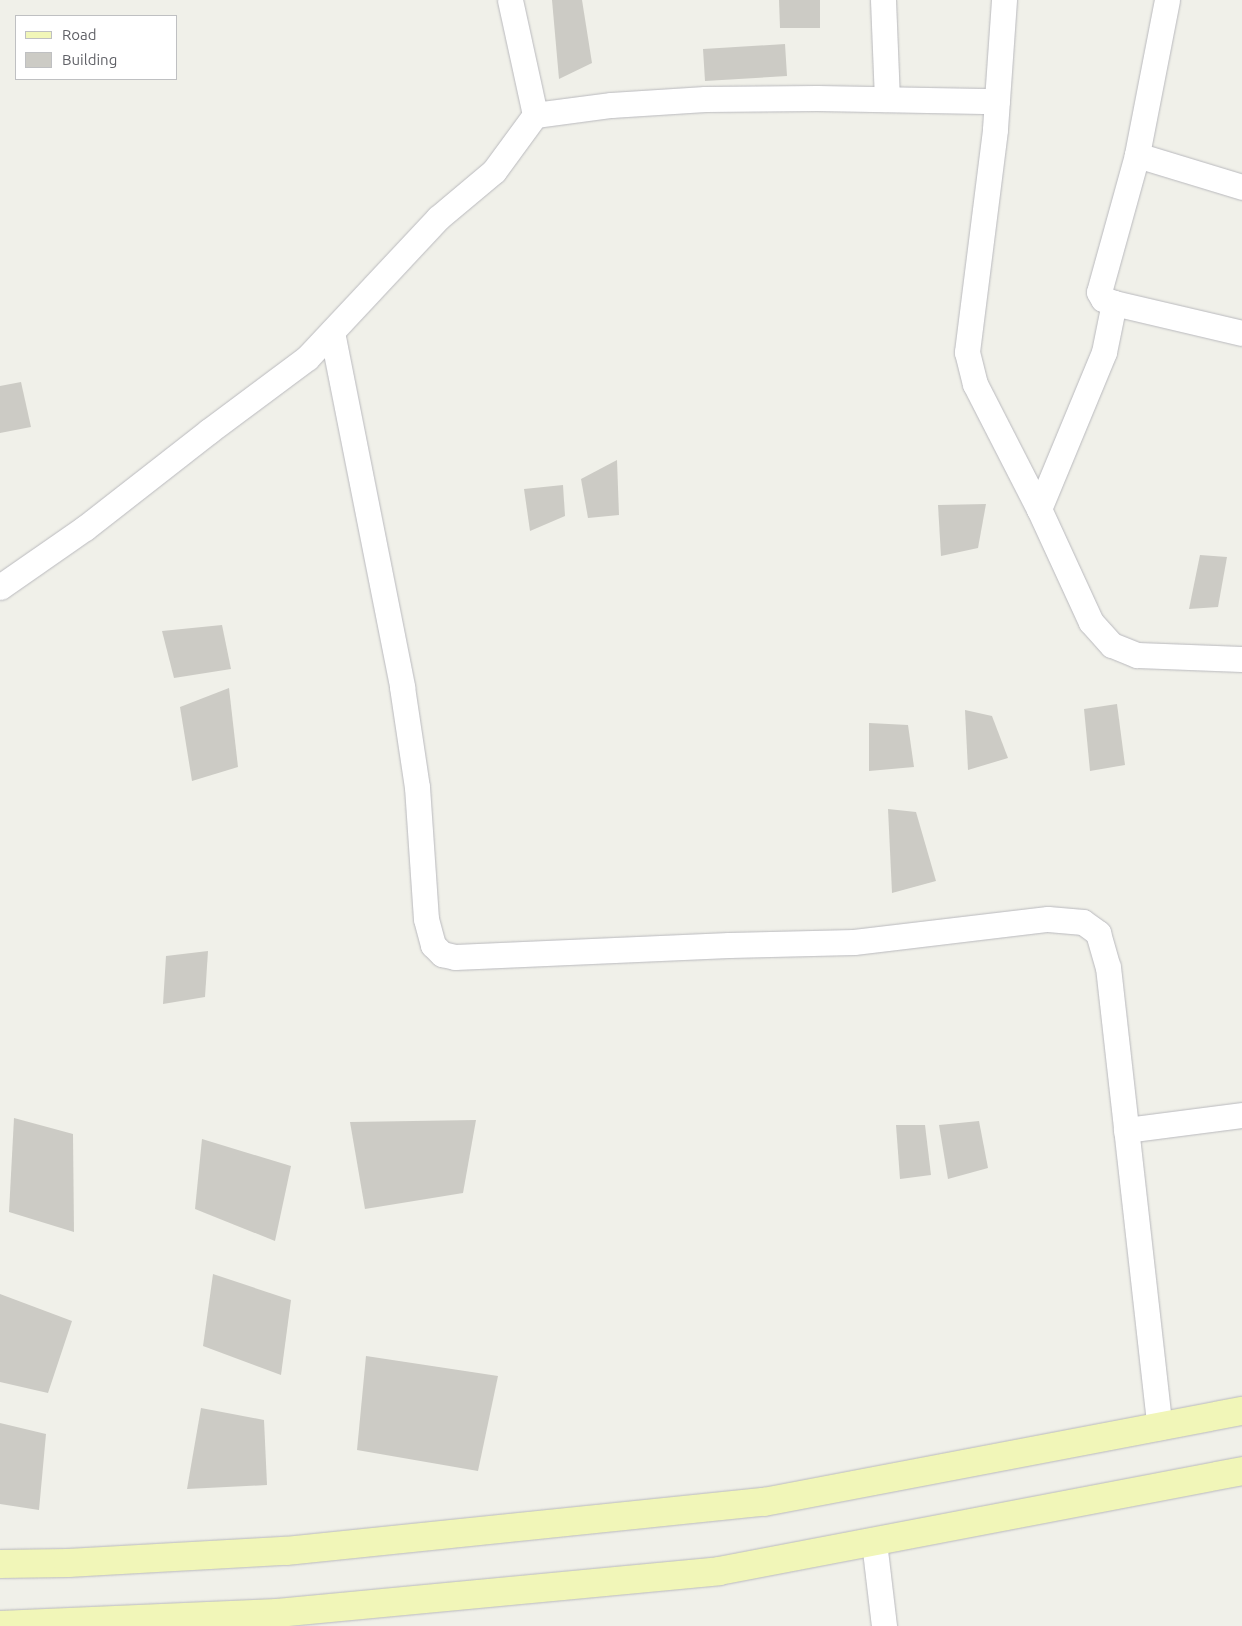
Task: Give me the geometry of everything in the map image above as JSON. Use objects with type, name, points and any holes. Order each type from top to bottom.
[{"type":"main road","points":[[0,1564],[68,1563],[286,1551],[764,1502],[1242,1411]]},
{"type":"main road","points":[[0,1625],[287,1612],[719,1571],[1242,1471]]},
{"type":"street","points":[[510,0],[535,115]]},
{"type":"street","points":[[883,0],[887,99]]},
{"type":"street","points":[[1004,0],[997,101],[967,352],[975,384],[1039,509],[1091,622],[1112,645],[1137,655],[1242,659]]},
{"type":"street","points":[[1167,0],[1137,155],[1099,292],[1103,299],[1114,303],[1242,333]]},
{"type":"street","points":[[0,587],[85,528],[209,431],[307,358],[438,218],[494,171],[535,115],[611,105],[705,99],[997,101]]},
{"type":"street","points":[[1137,155],[1242,187]]},
{"type":"street","points":[[1039,509],[1104,352],[1114,303]]},
{"type":"street","points":[[332,332],[402,687],[417,787],[426,919],[433,945],[442,954],[455,957],[729,945],[854,942],[1048,919],[1083,922],[1098,933],[1108,967],[1160,1427]]},
{"type":"street","points":[[1126,1130],[1242,1115]]},
{"type":"street","points":[[874,1542],[884,1626]]},
{"type":"building","points":[[552,0],[582,0],[592,63],[559,79]]},
{"type":"building","points":[[779,0],[820,0],[820,28],[780,28]]},
{"type":"building","points":[[785,44],[787,76],[705,81],[703,49]]},
{"type":"building","points":[[21,382],[31,427],[0,433],[0,386]]},
{"type":"building","points":[[617,460],[619,515],[588,518],[581,479]]},
{"type":"building","points":[[563,485],[565,516],[530,531],[524,489]]},
{"type":"building","points":[[986,504],[978,548],[941,556],[938,505]]},
{"type":"building","points":[[1200,555],[1227,557],[1218,607],[1189,609]]},
{"type":"building","points":[[222,625],[231,669],[174,678],[162,631]]},
{"type":"building","points":[[229,688],[238,767],[192,781],[180,707]]},
{"type":"building","points":[[1117,704],[1125,765],[1090,771],[1084,709]]},
{"type":"building","points":[[965,710],[992,716],[1008,758],[968,770]]},
{"type":"building","points":[[869,723],[908,725],[914,767],[869,771]]},
{"type":"building","points":[[888,809],[916,812],[936,881],[892,893]]},
{"type":"building","points":[[208,951],[205,997],[163,1004],[166,956]]},
{"type":"building","points":[[14,1118],[73,1134],[74,1232],[9,1212]]},
{"type":"building","points":[[476,1120],[463,1193],[365,1209],[350,1122]]},
{"type":"building","points":[[979,1121],[988,1168],[948,1179],[939,1125]]},
{"type":"building","points":[[896,1125],[925,1125],[931,1175],[900,1179]]},
{"type":"building","points":[[202,1139],[291,1166],[275,1241],[195,1209]]},
{"type":"building","points":[[213,1274],[291,1300],[281,1375],[203,1346]]},
{"type":"building","points":[[0,1294],[72,1321],[48,1393],[0,1382]]},
{"type":"building","points":[[366,1356],[498,1376],[478,1471],[357,1450]]},
{"type":"building","points":[[201,1408],[264,1420],[267,1485],[187,1489]]},
{"type":"building","points":[[0,1423],[46,1434],[39,1510],[0,1504]]}]
